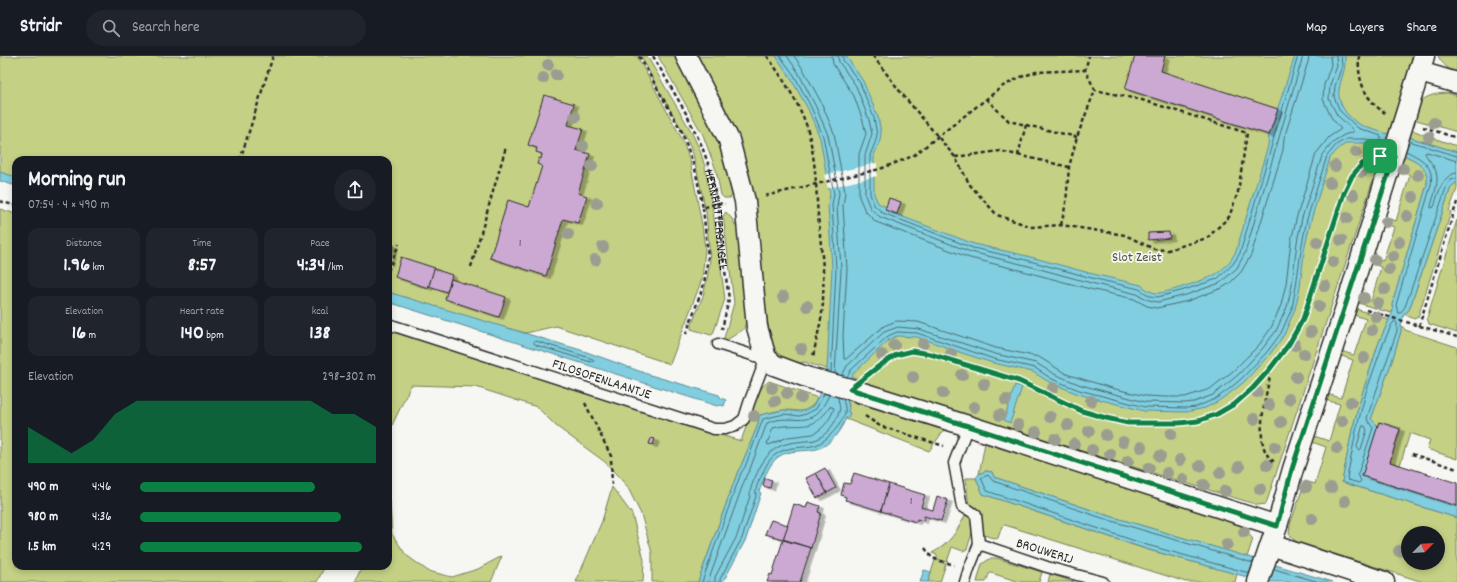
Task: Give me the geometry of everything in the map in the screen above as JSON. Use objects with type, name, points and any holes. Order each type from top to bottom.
[{"type":"street","name":"HERNHUTTERSINGEL","points":[[686,56],[729,140],[744,201],[758,327],[766,358]]},
{"type":"street","points":[[1258,582],[1277,526],[1292,469],[1422,64],[1457,84]]},
{"type":"street","points":[[766,358],[774,365],[814,380],[850,389],[968,426],[1277,526]]},
{"type":"street","points":[[1269,549],[1384,582]]},
{"type":"lane","name":"FILOSOFENLAANTJE","points":[[392,325],[714,429],[725,429],[735,426],[744,419],[748,402],[766,358]]},
{"type":"lane","points":[[718,344],[766,358]]},
{"type":"lane","points":[[965,582],[968,569],[979,544],[976,515],[962,507],[954,463],[968,426]]},
{"type":"lane","name":"BROUWERIJ","points":[[979,544],[1047,567],[1103,582]]},
{"type":"path","points":[[241,156],[273,56]]},
{"type":"path","points":[[640,56],[682,132],[695,169],[703,208],[708,257],[704,284],[686,334]]},
{"type":"path","name":"HERNHUTTERSINGEL","points":[[653,56],[659,69],[687,115],[701,144],[709,166],[717,203],[730,299],[718,344]]},
{"type":"path","points":[[767,56],[793,98],[806,126],[814,158],[818,185],[818,202],[824,269],[823,300],[814,380]]},
{"type":"path","points":[[873,56],[937,137],[955,156],[970,185],[997,215],[1032,227],[1061,225],[1125,235],[1154,249],[1168,250],[1206,238],[1229,217],[1238,192],[1247,133],[1142,100],[1095,90]]},
{"type":"path","points":[[1061,225],[1066,203],[1069,167],[1077,137],[1095,90],[1086,70],[1089,56]]},
{"type":"path","points":[[1359,56],[1358,67],[1360,81],[1369,99],[1380,110],[1402,127],[1457,138]]},
{"type":"path","points":[[744,201],[818,185],[880,169],[913,156],[1003,86],[1021,77],[1036,72],[1086,70]]},
{"type":"path","points":[[986,99],[1009,121],[1077,137]]},
{"type":"path","points":[[1018,155],[1026,125]]},
{"type":"path","points":[[471,267],[506,147]]},
{"type":"path","points":[[955,156],[1000,151],[1069,167]]},
{"type":"path","points":[[850,389],[890,358],[912,351],[937,356],[1019,381],[1082,411],[1128,423],[1179,423],[1198,421],[1217,414],[1236,403],[1269,370],[1289,344],[1303,319],[1344,193],[1352,176],[1362,164],[1380,156],[1394,154]]},
{"type":"path","points":[[0,201],[12,205]]},
{"type":"path","points":[[1419,326],[1457,202]]},
{"type":"path","points":[[703,208],[717,203]]},
{"type":"path","points":[[392,261],[399,244]]},
{"type":"path","points":[[1380,314],[1457,337]]},
{"type":"path","points":[[1269,370],[1270,376],[1263,410],[1261,436],[1264,450],[1272,461],[1292,469]]},
{"type":"path","points":[[582,398],[611,456],[612,487]]},
{"type":"path","points":[[864,415],[880,426],[958,451]]},
{"type":"path","points":[[1412,454],[1457,469]]},
{"type":"path","points":[[925,548],[932,558],[968,569]]},
{"type":"green space","points":[[0,56],[637,56],[682,139],[690,161],[705,249],[702,279],[670,364],[556,326],[526,333],[392,299],[392,156],[12,156],[12,181],[0,177]]},
{"type":"green space","points":[[641,56],[647,56],[691,131],[700,150],[705,167],[713,211],[725,299],[713,334],[711,335],[691,329],[703,296],[710,260],[706,211],[693,154],[685,135],[660,93]]},
{"type":"green space","points":[[658,56],[675,56],[708,114],[725,157],[733,195],[730,198],[724,198],[721,195],[716,170],[703,135]]},
{"type":"green space","name":"Slot Zeist","points":[[697,56],[1414,56],[1266,504],[1258,505],[865,385],[864,384],[866,381],[804,362],[797,364],[783,358],[773,347],[770,335],[763,296],[751,190],[738,134]]},
{"type":"green space","points":[[1438,56],[1457,56],[1457,73],[1446,66]]},
{"type":"green space","points":[[1448,93],[1457,96],[1457,132],[1410,118],[1417,106],[1425,98]]},
{"type":"green space","points":[[1410,129],[1457,146],[1457,152],[1405,136]]},
{"type":"green space","points":[[1399,153],[1423,167],[1426,172],[1427,184],[1392,305],[1393,311],[1391,313],[1355,302],[1357,296],[1371,301],[1381,267],[1367,262],[1369,256],[1383,261],[1394,227],[1380,222],[1381,216],[1396,221],[1410,175],[1395,171]]},
{"type":"green space","points":[[1457,182],[1457,189],[1449,211],[1451,212],[1418,317],[1414,319],[1404,314],[1409,310],[1451,187]]},
{"type":"green space","points":[[0,209],[12,213],[12,570],[323,570],[317,582],[0,582]]},
{"type":"green space","points":[[726,212],[733,220],[739,233],[747,317],[744,329],[727,340],[724,338],[734,303],[723,216]]},
{"type":"green space","points":[[1457,220],[1457,333],[1429,324],[1427,318]]},
{"type":"green space","points":[[1353,308],[1389,320],[1379,342],[1363,391],[1352,430],[1342,482],[1457,518],[1457,582],[1423,582],[1297,542],[1289,534],[1290,525],[1305,481],[1315,484],[1326,447],[1312,442],[1314,436],[1329,441],[1340,404],[1325,400],[1327,394],[1341,398],[1353,360],[1339,355],[1340,351],[1354,355],[1366,319],[1351,314]]},
{"type":"green space","points":[[1400,326],[1405,330],[1457,347],[1457,459],[1427,449],[1430,440],[1410,433],[1400,465],[1390,462],[1401,428],[1379,422],[1378,426],[1371,419],[1392,361],[1401,331]]},
{"type":"green space","points":[[394,332],[662,418],[741,441],[758,393],[769,381],[818,398],[807,410],[782,410],[760,415],[757,427],[738,471],[698,582],[652,582],[652,553],[641,514],[627,486],[605,462],[556,426],[537,407],[476,387],[411,385],[392,425],[392,333]]},
{"type":"green space","points":[[847,400],[944,430],[929,451],[846,419],[849,405]]},
{"type":"green space","points":[[985,443],[1232,521],[1240,525],[1253,539],[1247,557],[1103,514],[994,477],[992,472],[986,471],[979,474]]},
{"type":"green space","points":[[966,478],[976,478],[983,494],[1145,549],[1237,574],[1235,582],[1186,582],[1005,525],[1002,526],[998,538],[996,539],[981,534],[983,522],[982,518],[969,504]]},
{"type":"green space","points":[[612,487],[632,514],[644,560],[643,582],[576,582],[602,521]]},
{"type":"green space","points":[[966,514],[969,514],[975,524],[967,549],[963,551],[952,547],[947,562],[937,559],[937,555],[932,553],[944,546],[956,531]]},
{"type":"green space","points":[[392,534],[406,555],[428,571],[452,577],[478,569],[502,556],[491,582],[355,582],[360,570],[392,570]]},
{"type":"green space","points":[[991,558],[996,558],[1042,572],[1039,582],[1020,582],[991,573],[989,574],[986,582],[977,582],[982,564]]},
{"type":"green space","points":[[935,560],[946,564],[940,582],[928,582]]},
{"type":"green space","points":[[1050,574],[1074,582],[1048,582]]},
{"type":"water","points":[[776,56],[846,56],[863,81],[878,117],[881,135],[874,155],[874,194],[878,203],[886,207],[885,210],[974,244],[1141,285],[1155,293],[1179,288],[1215,275],[1233,257],[1268,146],[1269,135],[1295,56],[1345,56],[1344,70],[1339,90],[1342,106],[1352,119],[1361,125],[1388,134],[1383,148],[1364,143],[1347,143],[1339,148],[1330,158],[1305,245],[1300,287],[1295,309],[1284,335],[1270,354],[1244,382],[1217,402],[1205,408],[1186,412],[1144,411],[1078,394],[1049,382],[1033,372],[993,363],[917,337],[897,336],[890,339],[854,373],[850,382],[847,396],[849,407],[848,412],[850,413],[831,441],[817,449],[783,454],[771,464],[759,492],[761,493],[746,539],[723,582],[698,582],[738,471],[757,427],[760,415],[784,410],[799,412],[813,406],[821,391],[827,370],[832,268],[828,205],[830,195],[820,138],[808,109]]},
{"type":"water","points":[[1405,136],[1457,152],[1457,182],[1451,187],[1409,310],[1404,314],[1401,331],[1392,361],[1371,419],[1378,426],[1362,476],[1457,506],[1457,518],[1342,482],[1352,430],[1363,391],[1379,342],[1393,311],[1392,305],[1427,184],[1426,172],[1423,167],[1399,153]]},
{"type":"water","points":[[0,172],[12,176],[12,185],[0,181]]},
{"type":"water","points":[[392,293],[584,351],[650,375],[719,395],[721,398],[726,400],[724,406],[717,406],[392,303]]},
{"type":"water","points":[[1015,385],[1022,387],[1010,423],[1004,420]]},
{"type":"water","points":[[986,471],[992,472],[994,477],[1103,514],[1333,582],[1265,582],[1146,549],[983,494],[976,478],[979,474]]},
{"type":"water","points":[[924,570],[931,572],[928,582],[920,582]]},
{"type":"pier","points":[[877,163],[877,176],[828,188],[824,175]]},
{"type":"building","points":[[1135,56],[1165,56],[1161,71],[1278,109],[1269,135],[1125,89]]},
{"type":"building","points":[[544,95],[574,104],[568,125],[583,129],[576,150],[590,154],[578,193],[587,196],[578,223],[563,219],[546,276],[490,258],[508,200],[529,207],[542,166],[537,164],[539,158],[541,159],[542,154],[536,152],[537,148],[528,145]]},
{"type":"building","points":[[889,198],[901,202],[897,214],[885,210]]},
{"type":"building","points":[[1169,232],[1170,238],[1148,240],[1148,233]]},
{"type":"building","points":[[401,257],[435,268],[428,288],[395,277]]},
{"type":"building","points":[[434,269],[452,275],[447,292],[429,286]]},
{"type":"building","points":[[451,279],[506,297],[499,317],[445,299]]},
{"type":"building","points":[[1379,422],[1400,429],[1390,462],[1457,483],[1457,506],[1362,476]]},
{"type":"building","points":[[651,438],[655,439],[653,445],[649,444]]},
{"type":"building","points":[[825,468],[836,488],[827,493],[816,473]]},
{"type":"building","points":[[816,473],[827,493],[817,498],[806,478]]},
{"type":"building","points":[[854,473],[889,484],[881,511],[845,500],[846,497],[841,495],[844,483],[850,484]]},
{"type":"building","points":[[765,478],[772,480],[770,488],[763,486]]},
{"type":"building","points":[[889,484],[925,495],[921,507],[933,510],[937,496],[948,500],[941,521],[924,516],[923,521],[917,519],[916,522],[881,511]]},
{"type":"building","points":[[808,502],[820,506],[818,512],[821,513],[811,548],[783,539],[794,504],[806,508]]},
{"type":"building","points":[[771,520],[788,525],[783,539],[765,534]]},
{"type":"building","points":[[783,540],[811,548],[800,582],[767,582],[770,574],[772,575]]},
{"type":"route","points":[[1380,156],[1394,156],[1292,469],[1277,526],[850,389],[879,366],[896,355],[912,351],[930,354],[1019,381],[1049,397],[1082,411],[1128,423],[1179,423],[1198,421],[1217,414],[1236,403],[1253,388],[1289,344],[1303,319],[1344,193],[1352,176],[1362,164],[1380,156]]}]
